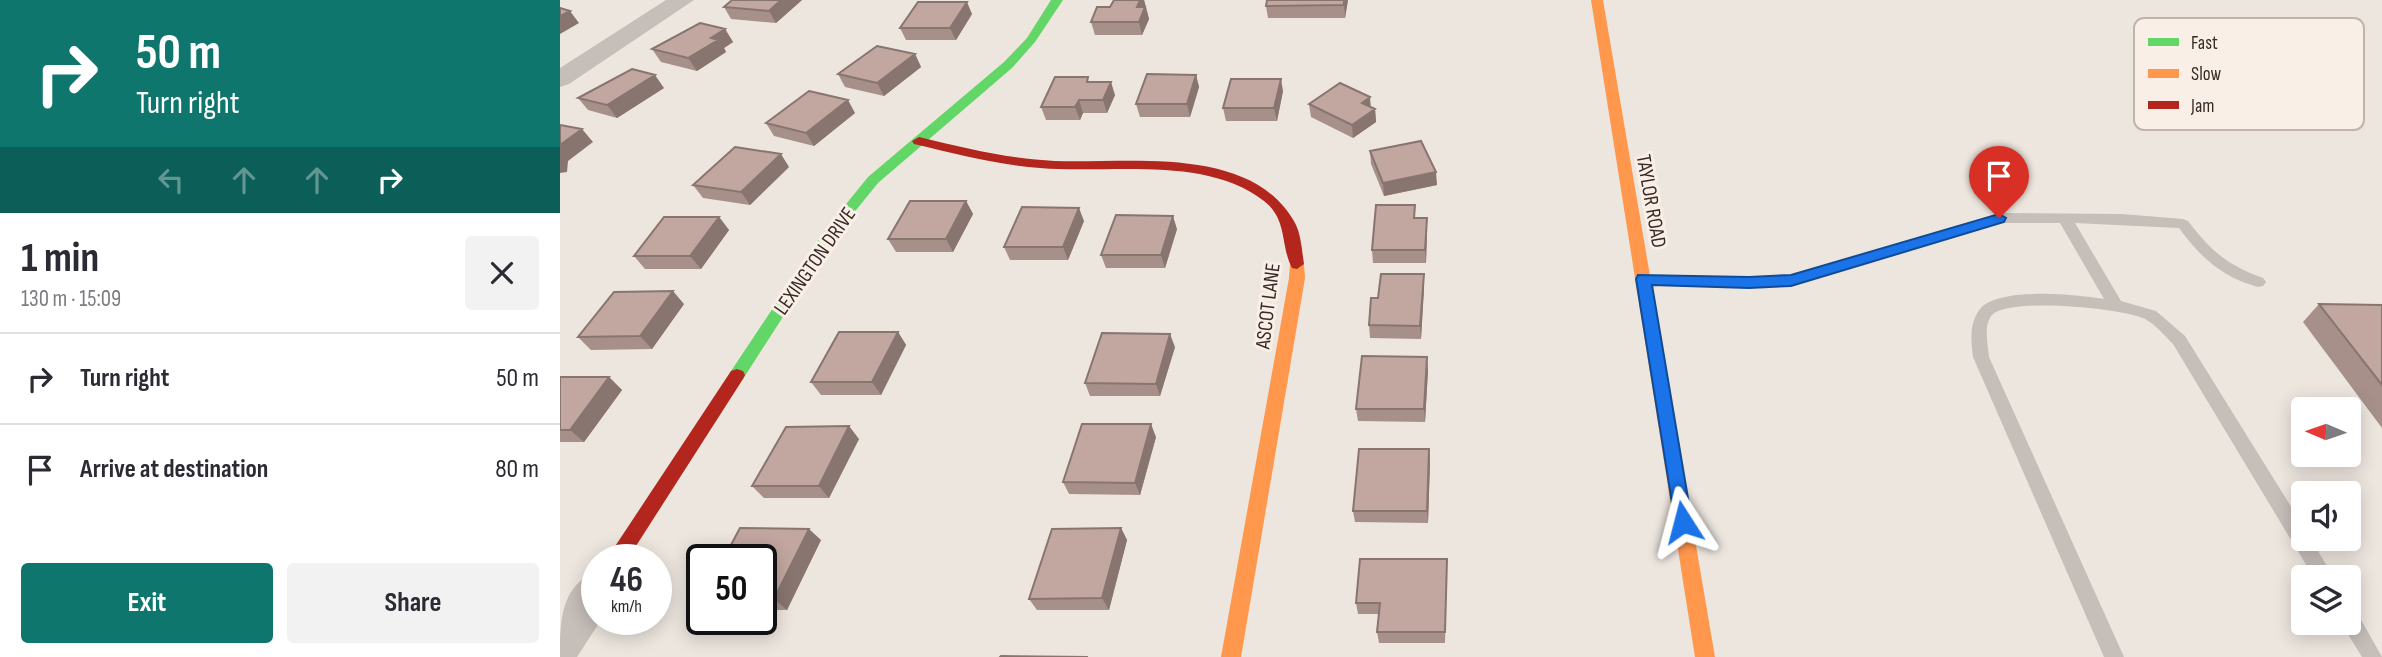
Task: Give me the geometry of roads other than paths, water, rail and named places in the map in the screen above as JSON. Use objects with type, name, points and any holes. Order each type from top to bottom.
[{"type":"street","points":[[560,79],[682,0]]},
{"type":"street","name":"LEXINGTON DRIVE","points":[[626,544],[830,233],[873,180],[1008,65],[1031,40],[1057,0]]},
{"type":"street","name":"TAYLOR ROAD","points":[[1597,0],[1705,657]]},
{"type":"street","name":"ASCOT LANE","points":[[919,141],[1004,162],[1178,166],[1223,173],[1256,187],[1278,206],[1294,229],[1297,278],[1231,657]]},
{"type":"street","points":[[560,646],[581,614]]},
{"type":"lane","points":[[1643,279],[1749,283],[1791,280],[1999,218],[2183,224],[2208,257],[2224,270],[2258,282]]},
{"type":"lane","points":[[2065,219],[2115,304]]},
{"type":"lane","points":[[2114,657],[1980,357],[1978,327],[1988,310],[1998,303],[2067,300],[2115,304],[2150,315],[2179,340],[2317,565]]},
{"type":"lane","points":[[2360,635],[2374,657]]}]
